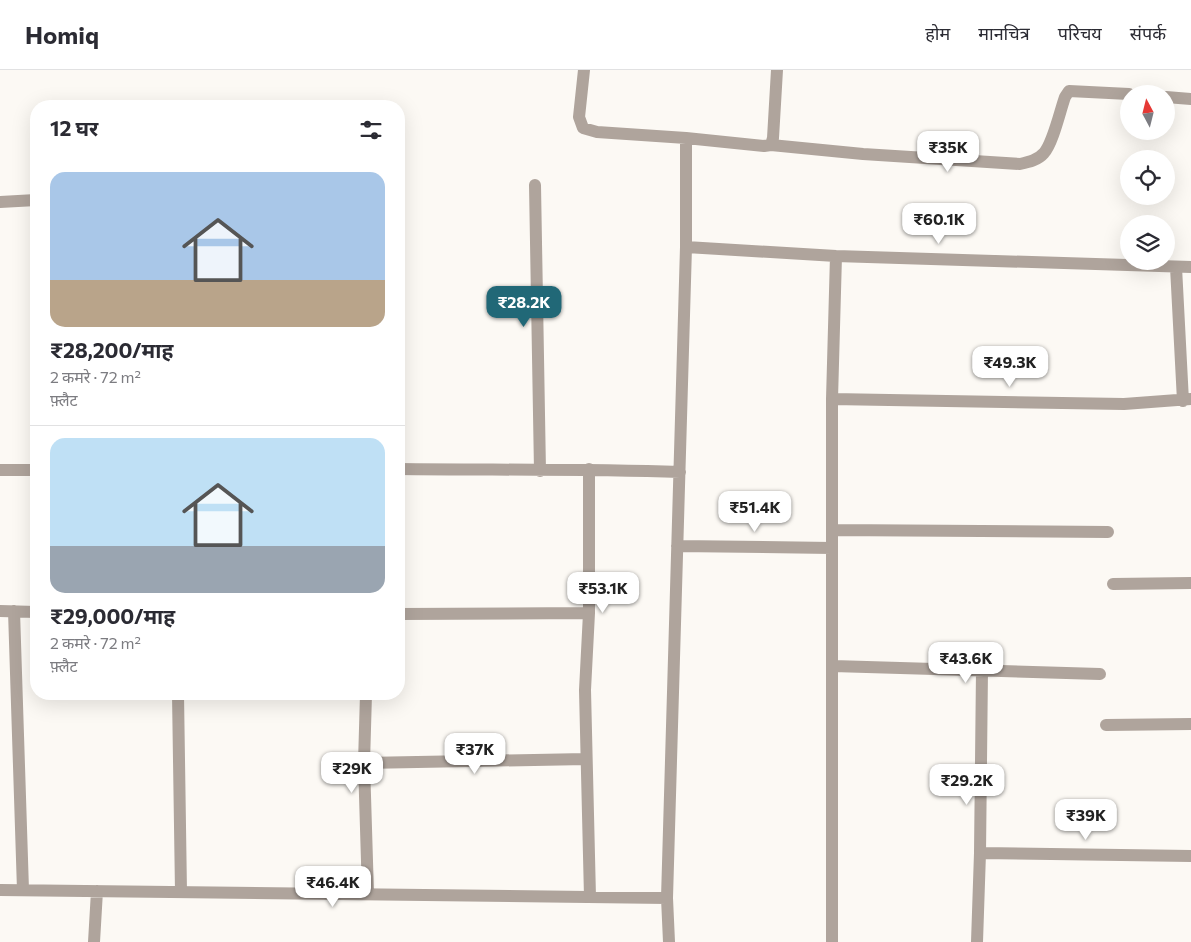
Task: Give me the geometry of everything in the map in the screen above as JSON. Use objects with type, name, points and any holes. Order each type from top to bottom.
[{"type":"street","points":[[584,70],[579,117],[582,128],[597,132],[686,138],[755,146],[771,144],[863,154],[1020,164],[1037,159],[1049,146],[1065,97],[1069,91],[1120,94]]},
{"type":"street","points":[[771,144],[774,132],[778,70]]},
{"type":"street","points":[[1175,98],[1191,99]]},
{"type":"street","points":[[669,942],[667,898],[686,247],[686,138]]},
{"type":"street","points":[[535,185],[540,471]]},
{"type":"street","points":[[0,202],[30,200]]},
{"type":"street","points":[[686,247],[836,256],[1191,267]]},
{"type":"street","points":[[832,942],[832,399],[836,256]]},
{"type":"street","points":[[832,399],[1124,404],[1187,400],[1176,267]]},
{"type":"street","points":[[405,470],[540,471],[589,469],[680,472]]},
{"type":"street","points":[[589,469],[589,613],[585,690],[590,897]]},
{"type":"street","points":[[0,470],[30,470]]},
{"type":"street","points":[[832,530],[1108,532]]},
{"type":"street","points":[[678,546],[832,548]]},
{"type":"street","points":[[1113,584],[1191,583]]},
{"type":"street","points":[[0,611],[30,612]]},
{"type":"street","points":[[14,611],[22,890]]},
{"type":"street","points":[[405,614],[589,613]]},
{"type":"street","points":[[833,666],[1100,674]]},
{"type":"street","points":[[977,942],[982,670]]},
{"type":"street","points":[[178,700],[181,892]]},
{"type":"street","points":[[366,700],[364,763],[368,894]]},
{"type":"street","points":[[1106,725],[1191,724]]},
{"type":"street","points":[[364,763],[586,759]]},
{"type":"street","points":[[980,853],[1191,856]]},
{"type":"street","points":[[0,890],[667,898]]},
{"type":"street","points":[[94,942],[97,891]]}]
